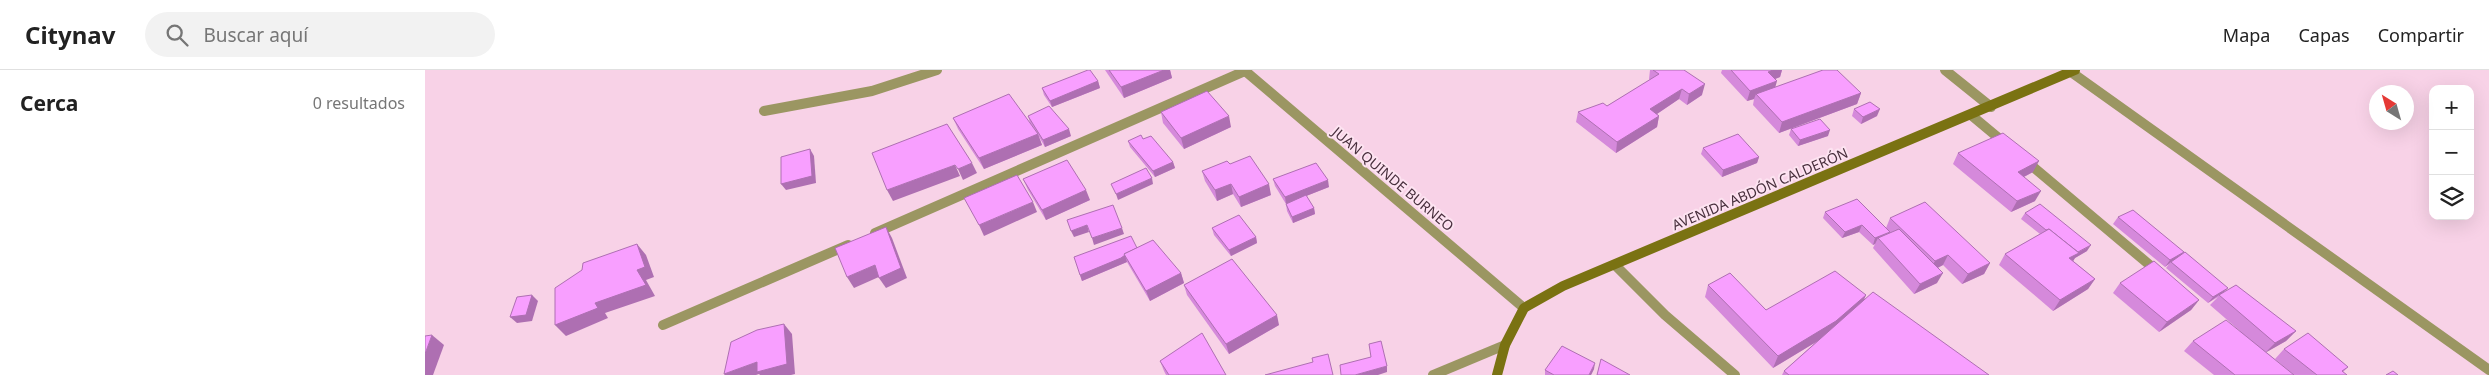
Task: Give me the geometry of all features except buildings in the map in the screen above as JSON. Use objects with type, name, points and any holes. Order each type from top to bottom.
[{"type":"street","points":[[764,111],[871,91],[937,70]]},
{"type":"street","points":[[663,325],[1244,70]]},
{"type":"street","name":"JUAN QUINDE BURNEO","points":[[1244,70],[1524,308]]},
{"type":"street","points":[[1945,70],[1991,107]]},
{"type":"street","points":[[2073,71],[2489,370]]},
{"type":"street","name":"AVENIDA ABDÓN CALDERÓN","points":[[1524,308],[1563,286],[2073,71]]},
{"type":"street","points":[[1971,115],[2169,282]]},
{"type":"street","points":[[1615,265],[1665,314],[1735,375]]},
{"type":"street","points":[[1497,375],[1505,345],[1524,308]]},
{"type":"street","points":[[1433,375],[1505,345]]}]
